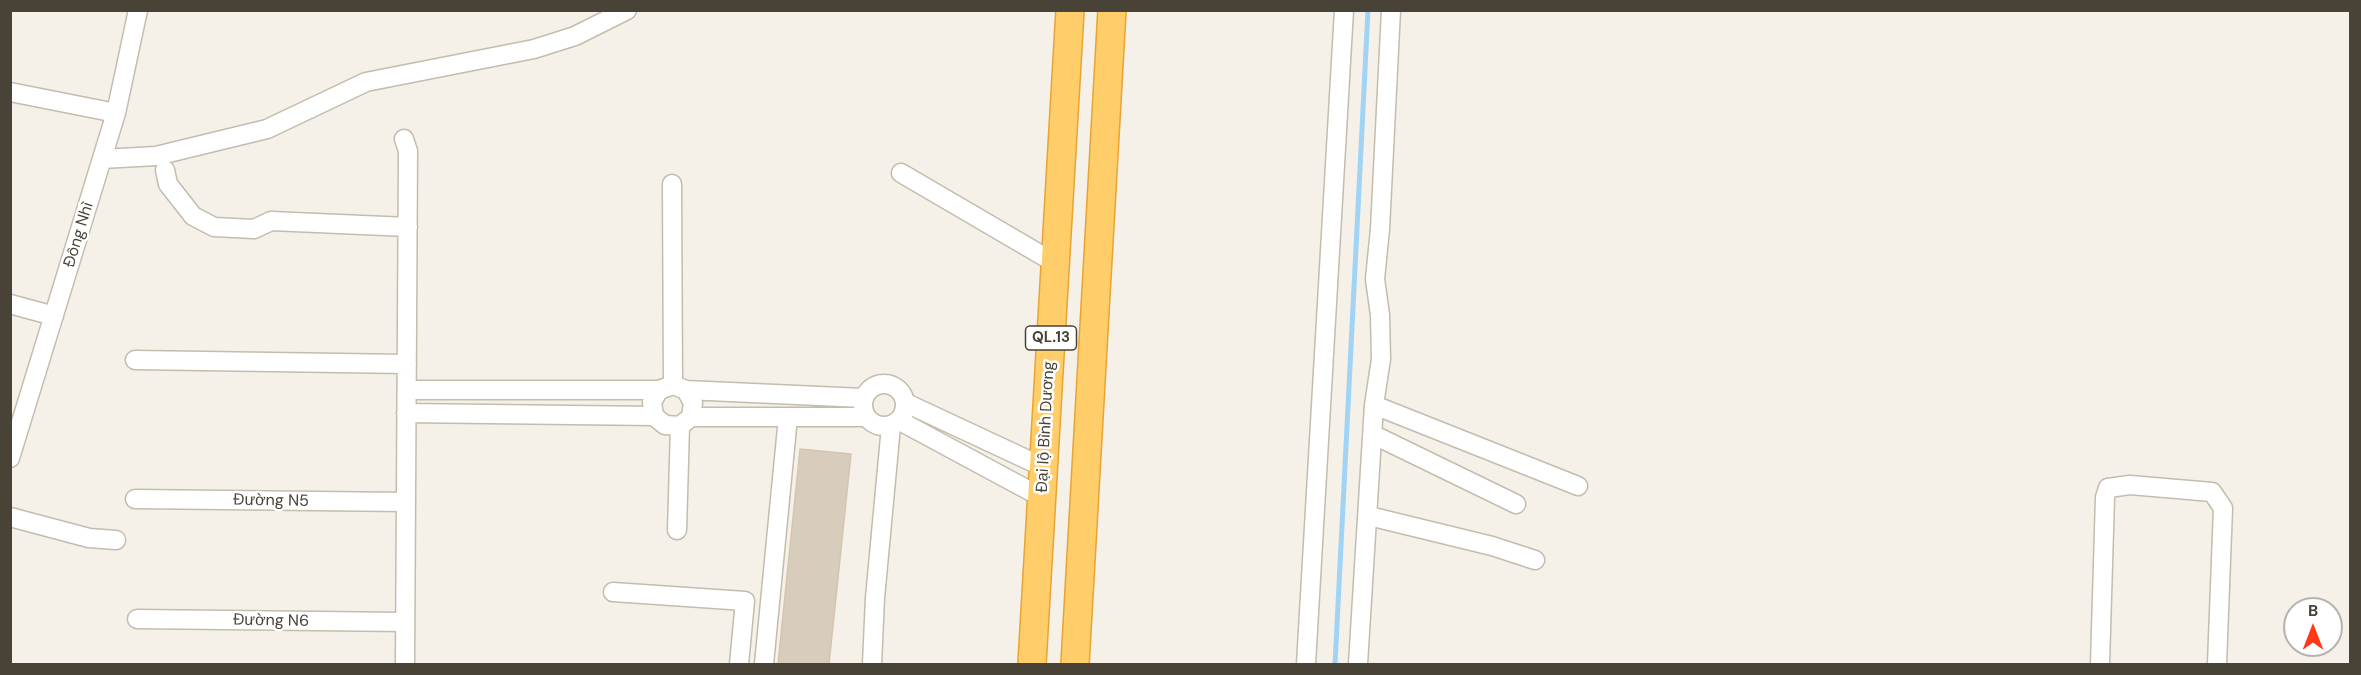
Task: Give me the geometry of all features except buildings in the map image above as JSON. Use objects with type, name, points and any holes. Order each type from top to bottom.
[{"type":"highway","name":"Đại lộ Bình Dương","points":[[1032,664],[1070,10]]},
{"type":"highway","name":"QL.13","points":[[1075,664],[1113,10]]},
{"type":"highway","points":[[1043,467],[1088,469]]},
{"type":"highway","points":[[1041,497],[1086,498]]},
{"type":"street","name":"Đông Nhì","points":[[10,458],[116,112],[138,10]]},
{"type":"street","points":[[102,159],[156,156],[267,129],[366,82],[534,49],[575,36],[627,10]]},
{"type":"street","points":[[1306,664],[1344,10]]},
{"type":"street","points":[[1358,664],[1369,516],[1374,405],[1382,359],[1380,315],[1375,279],[1380,229],[1391,10]]},
{"type":"street","points":[[10,92],[116,112]]},
{"type":"street","points":[[404,139],[408,151],[405,664]]},
{"type":"street","points":[[165,170],[168,184],[193,216],[214,227],[254,229],[271,221],[408,227]]},
{"type":"street","points":[[901,173],[1055,263]]},
{"type":"street","points":[[672,184],[673,388]]},
{"type":"street","points":[[10,304],[54,316]]},
{"type":"street","points":[[135,360],[407,364]]},
{"type":"street","points":[[865,417],[863,398],[870,388],[881,383],[892,385],[902,392],[906,403],[1043,467]]},
{"type":"street","points":[[654,416],[652,402],[673,388]]},
{"type":"street","points":[[673,388],[693,403],[685,421],[677,530]]},
{"type":"street","points":[[406,390],[673,388],[863,398]]},
{"type":"street","points":[[872,664],[875,598],[896,424],[906,403]]},
{"type":"street","points":[[1374,405],[1578,486]]},
{"type":"street","points":[[406,413],[654,416],[665,425],[685,421],[865,417],[877,426],[896,424],[1041,497]]},
{"type":"street","points":[[764,664],[788,417]]},
{"type":"street","points":[[1374,435],[1516,504]]},
{"type":"street","points":[[2100,664],[2105,497],[2108,488],[2130,485],[2181,487],[2212,492],[2223,508],[2217,664]]},
{"type":"street","name":"Đường N5","points":[[135,499],[406,502]]},
{"type":"street","points":[[1369,516],[1492,546],[1535,560]]},
{"type":"street","points":[[10,517],[89,538],[116,540]]},
{"type":"street","points":[[613,592],[745,601],[739,664]]},
{"type":"street","name":"Đường N6","points":[[137,619],[405,622]]},
{"type":"waterway","points":[[1335,664],[1368,10]]}]
